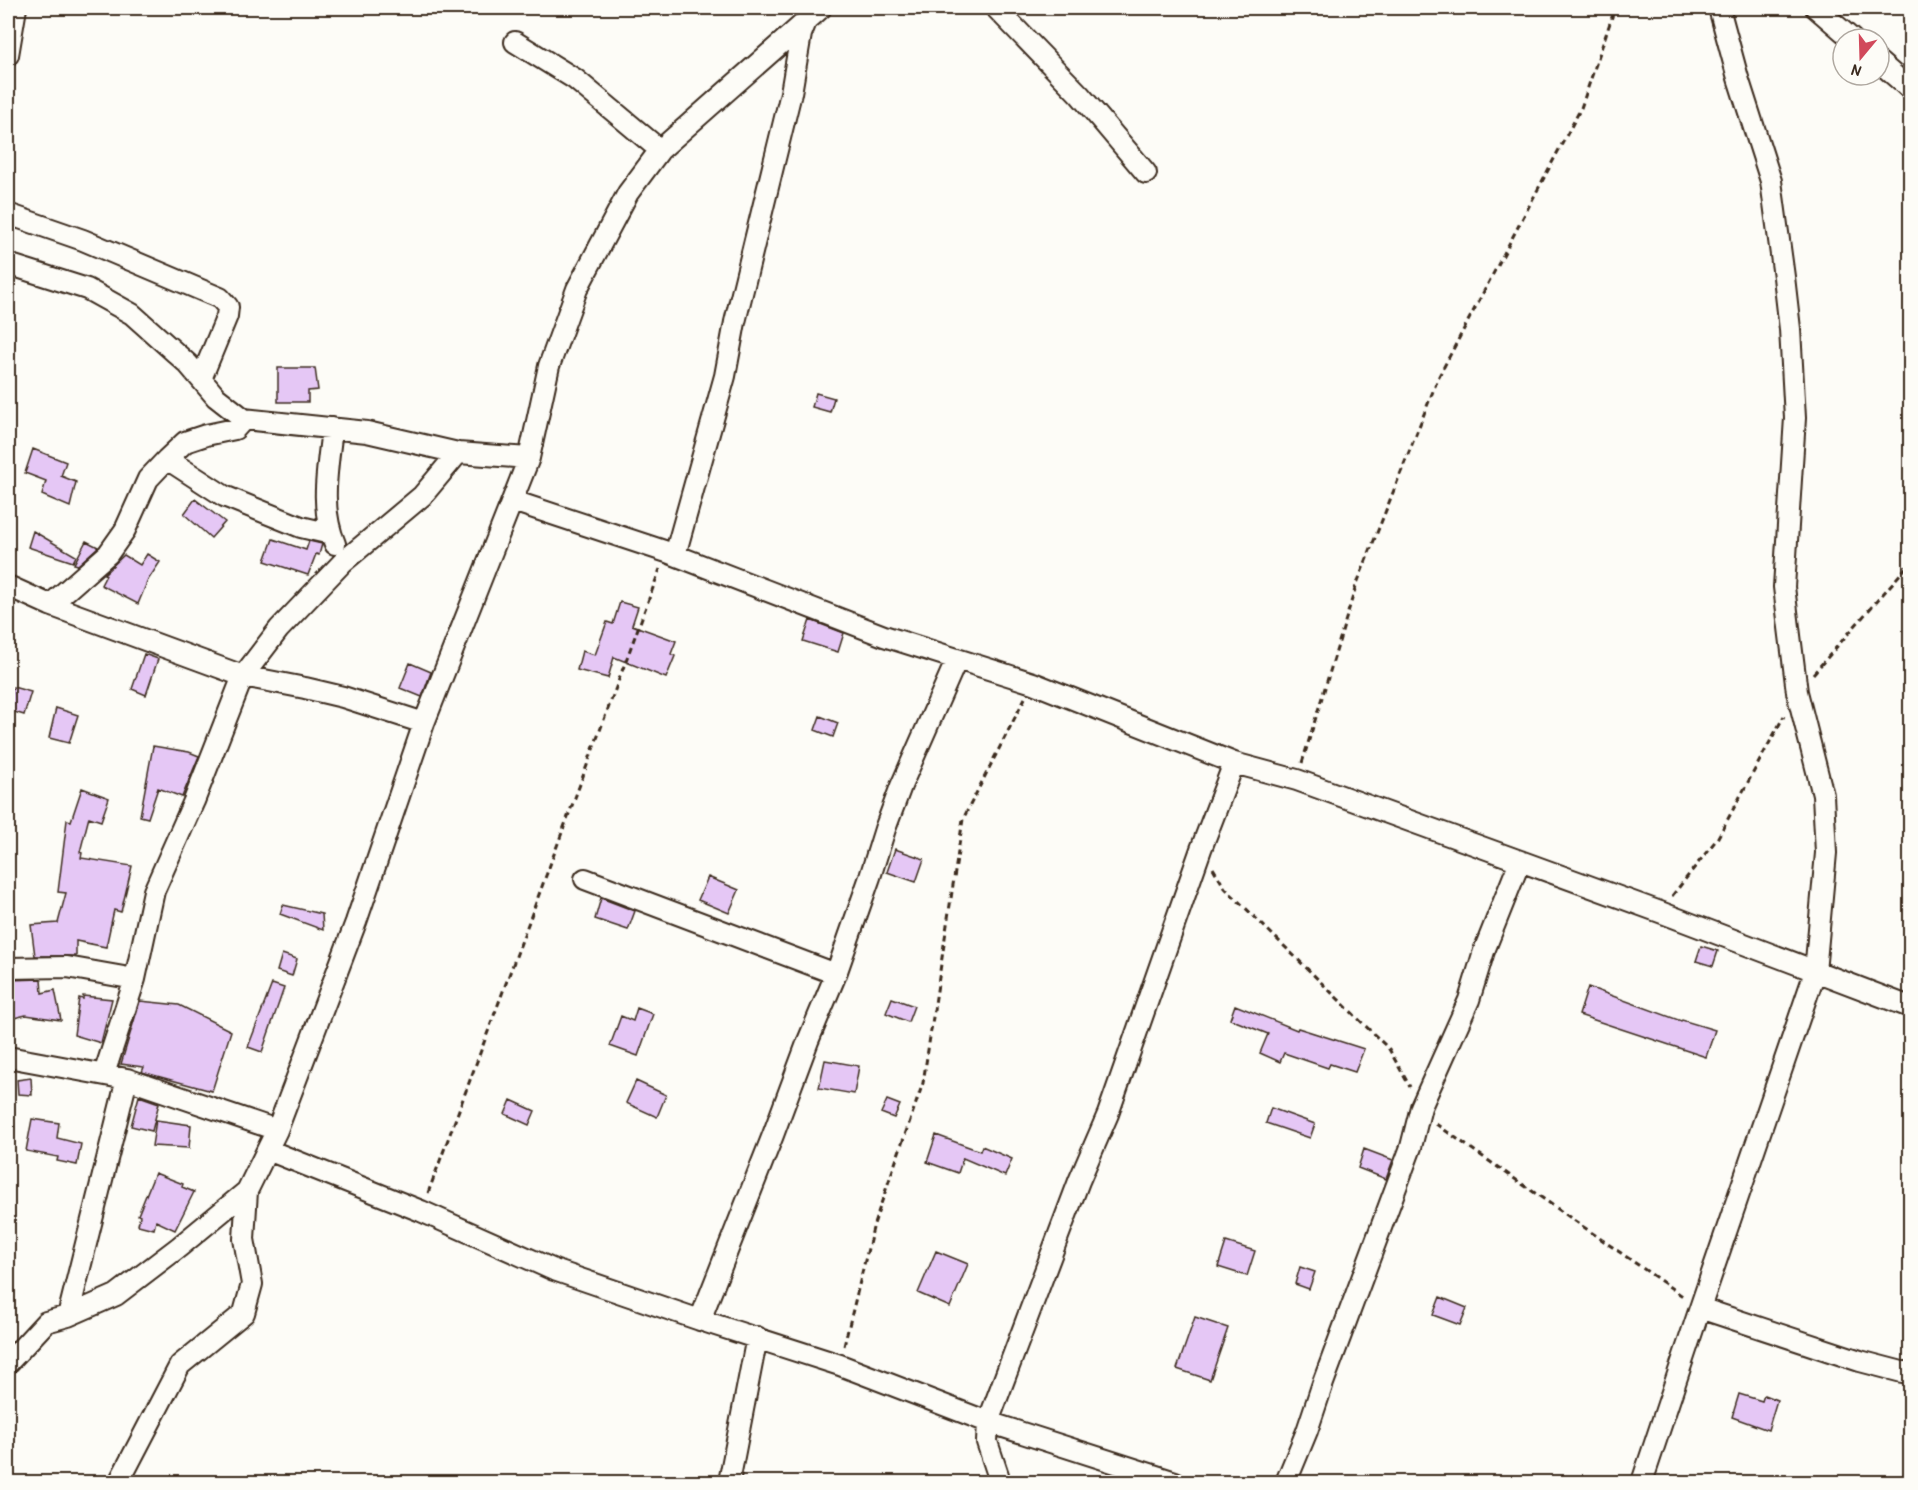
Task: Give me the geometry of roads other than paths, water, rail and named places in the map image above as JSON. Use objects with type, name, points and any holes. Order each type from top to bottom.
[{"type":"street","points":[[8,55],[16,8]]},
{"type":"street","points":[[996,8],[1080,95],[1146,173]]},
{"type":"street","points":[[1642,1482],[1815,972],[1826,853],[1823,795],[1797,692],[1784,587],[1795,418],[1789,319],[1770,181],[1719,8]]},
{"type":"street","points":[[1816,8],[1838,27]]},
{"type":"street","points":[[8,1362],[46,1322],[68,1316],[116,1295],[247,1191],[276,1130],[356,922],[424,723],[529,458],[549,366],[577,289],[628,193],[660,150],[814,13]]},
{"type":"street","points":[[671,553],[725,376],[735,322],[790,93],[801,34],[814,13]]},
{"type":"street","points":[[515,42],[576,79],[660,150]]},
{"type":"street","points":[[1891,72],[1908,86]]},
{"type":"street","points":[[8,214],[83,240],[220,298],[228,307],[227,316],[201,379]]},
{"type":"street","points":[[8,264],[87,289],[132,314],[188,364],[216,397],[244,419],[367,432],[458,453],[529,458]]},
{"type":"street","points":[[50,605],[108,554],[125,530],[148,479],[167,459],[185,442],[235,429],[244,419]]},
{"type":"street","points":[[332,428],[325,493],[331,534],[343,562]]},
{"type":"street","points":[[104,1074],[135,980],[154,891],[194,801],[243,676],[279,629],[343,562],[422,496],[458,453]]},
{"type":"street","points":[[167,459],[224,496],[301,527],[331,534]]},
{"type":"street","points":[[513,501],[671,553],[884,636],[1033,683],[1234,763],[1297,780],[1660,912],[1911,1007]]},
{"type":"street","points":[[8,586],[50,605],[243,676],[343,697],[424,723]]},
{"type":"street","points":[[700,1320],[836,974],[901,786],[957,659]]},
{"type":"street","points":[[998,1482],[998,1475],[987,1442],[988,1422],[1079,1181],[1108,1114],[1234,763]]},
{"type":"street","points":[[1286,1482],[1307,1431],[1406,1158],[1422,1107],[1469,999],[1484,951],[1520,861]]},
{"type":"street","points":[[585,879],[836,974]]},
{"type":"street","points":[[8,968],[67,967],[135,980]]},
{"type":"street","points":[[8,1057],[127,1079],[276,1130]]},
{"type":"street","points":[[68,1316],[127,1079]]},
{"type":"street","points":[[268,1150],[421,1211],[554,1270],[840,1365],[988,1422],[1175,1482]]},
{"type":"street","points":[[120,1482],[180,1365],[244,1313],[252,1284],[244,1239],[247,1191]]},
{"type":"street","points":[[1700,1308],[1860,1361],[1902,1372],[1911,1372]]},
{"type":"street","points":[[729,1482],[758,1337]]}]
